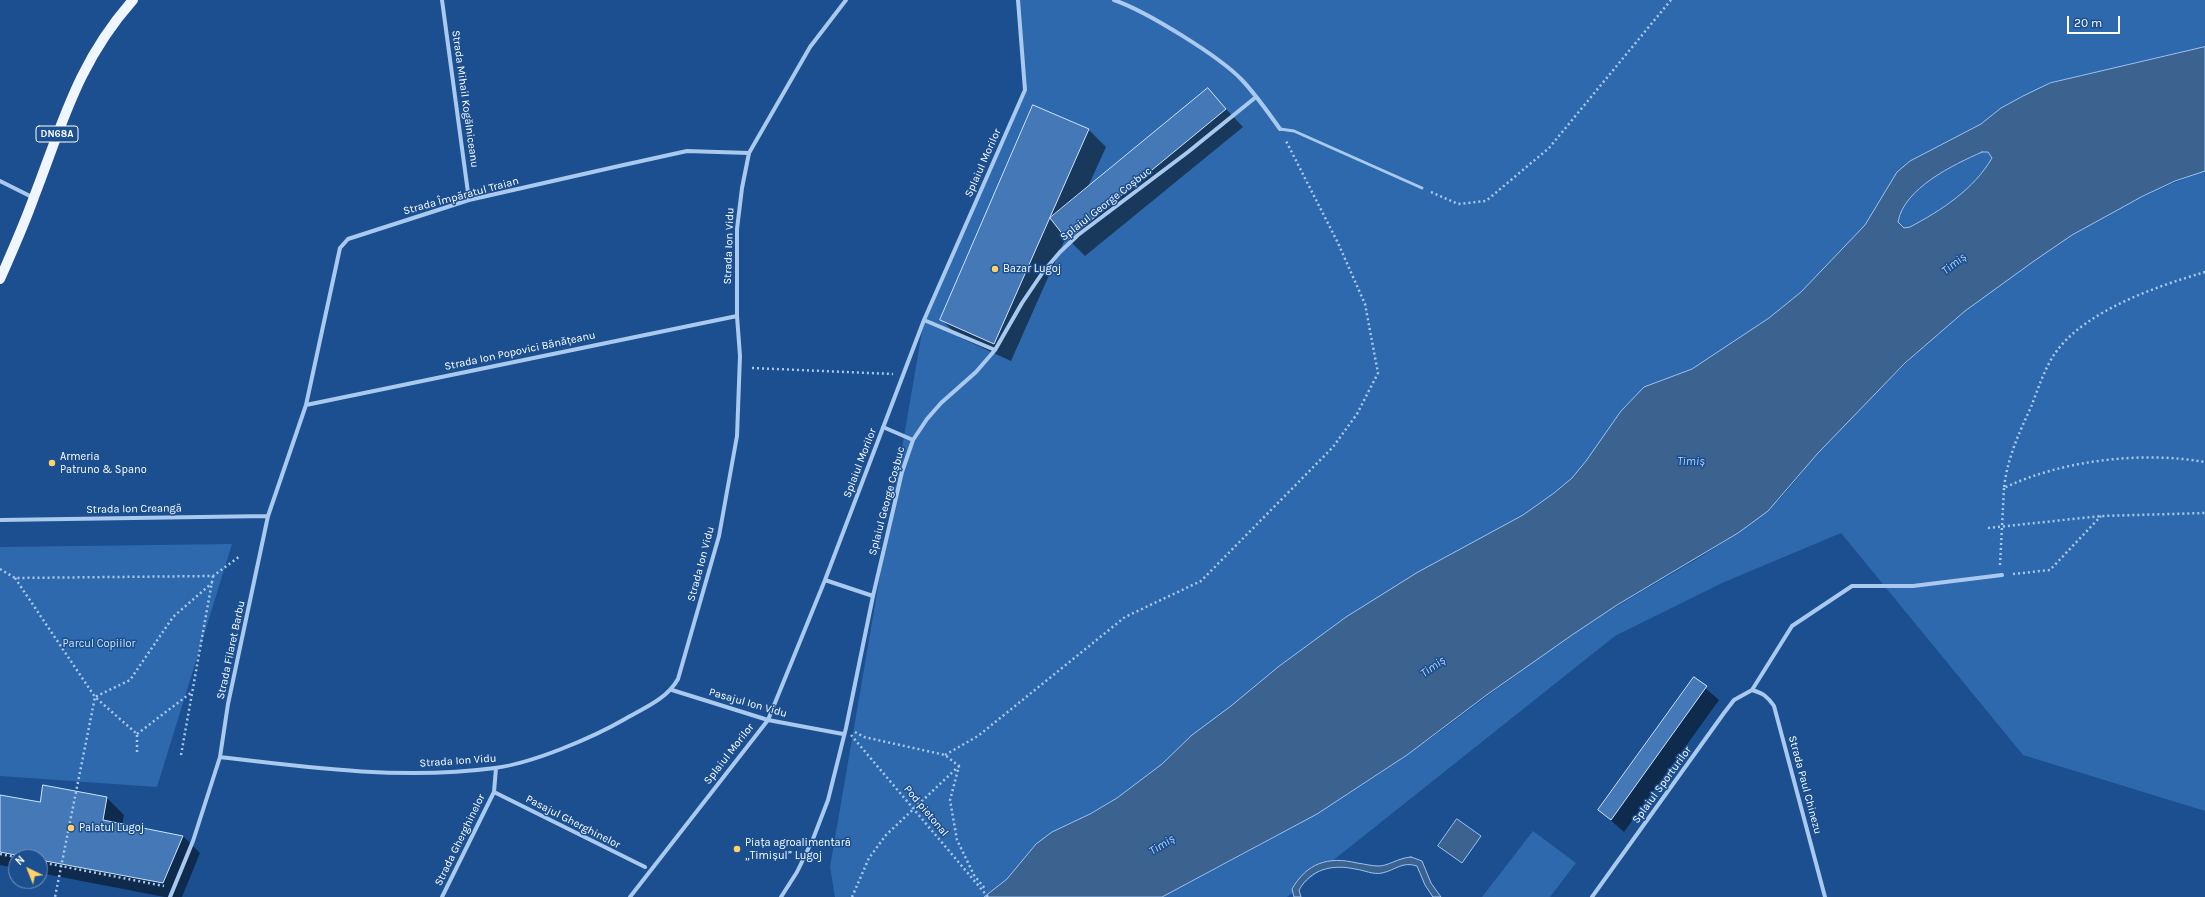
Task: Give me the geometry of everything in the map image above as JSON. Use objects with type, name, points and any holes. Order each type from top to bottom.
[{"type":"main road","name":"DN68A","points":[[0,279],[34,198],[65,111],[78,82],[104,37],[133,0]]},
{"type":"street","name":"Strada Mihail Kogălniceanu","points":[[442,0],[469,200]]},
{"type":"street","name":"Strada Ion Vidu","points":[[220,757],[307,767],[390,773],[447,772],[496,768],[513,765],[578,742],[620,721],[672,690],[678,679],[718,536],[731,476],[737,436],[740,396],[740,356],[737,316],[737,229],[742,188],[750,153],[810,48],[846,0]]},
{"type":"street","name":"Splaiul Morilor","points":[[630,897],[768,720],[825,580],[924,320],[1025,90],[1018,0]]},
{"type":"street","points":[[1114,0],[1144,14],[1192,43],[1231,71],[1256,97],[1280,129]]},
{"type":"street","name":"Splaiul George Coșbuc","points":[[781,897],[797,872],[814,839],[828,800],[872,596],[902,472],[913,440],[927,419],[941,403],[976,372],[995,350],[1026,297],[1043,272],[1060,252],[1078,236],[1188,152],[1256,97]]},
{"type":"street","name":"Strada Împăratul Traian","points":[[306,405],[340,248],[348,239],[469,200],[687,151],[750,153]]},
{"type":"street","points":[[0,181],[34,198]]},
{"type":"street","name":"Strada Ion Popovici Bănățeanu","points":[[306,405],[737,316]]},
{"type":"street","points":[[924,320],[995,350]]},
{"type":"street","name":"Strada Filaret Barbu","points":[[170,897],[193,841],[220,757],[228,704],[268,516],[306,405]]},
{"type":"street","points":[[883,427],[913,440]]},
{"type":"street","name":"Strada Ion Creangă","points":[[0,520],[268,516]]},
{"type":"street","points":[[1752,690],[1792,626],[1852,586],[1912,586],[2002,575]]},
{"type":"street","points":[[825,580],[872,596]]},
{"type":"street","name":"Pasajul Ion Vidu","points":[[672,690],[768,720],[843,734]]},
{"type":"street","name":"Splaiul Sporturilor","points":[[1592,897],[1734,700],[1752,690]]},
{"type":"street","name":"Strada Paul Chinezu","points":[[1752,690],[1761,692],[1769,698],[1774,706],[1825,897]]},
{"type":"street","name":"Strada Gherghinelor","points":[[442,897],[494,792],[496,768]]},
{"type":"street","name":"Pasajul Gherghinelor","points":[[494,792],[645,868]]},
{"type":"lane","points":[[1280,129],[1294,131],[1422,188]]},
{"type":"path","points":[[1422,188],[1458,204],[1486,200],[1549,148],[1671,0]]},
{"type":"path","points":[[945,755],[978,736],[1126,617],[1201,581],[1333,447],[1357,414],[1378,373],[1365,304],[1338,243],[1280,129]]},
{"type":"path","points":[[2101,516],[2050,570],[2002,575],[1999,556],[2006,472],[2017,437],[2056,352],[2076,331],[2118,304],[2166,284],[2205,272]]},
{"type":"path","points":[[752,368],[897,374]]},
{"type":"path","points":[[2004,488],[2048,471],[2113,460],[2153,458],[2186,459],[2205,462]]},
{"type":"path","points":[[1988,528],[2101,516],[2205,513]]},
{"type":"path","points":[[15,578],[213,576],[240,556]]},
{"type":"path","points":[[0,569],[15,578],[95,697],[137,734],[137,752]]},
{"type":"path","points":[[181,755],[213,576]]},
{"type":"path","points":[[95,697],[130,680],[173,617],[212,583]]},
{"type":"path","points":[[137,734],[192,692]]},
{"type":"path","points":[[55,897],[95,697]]},
{"type":"path","points":[[857,733],[864,737],[945,755],[960,766]]},
{"type":"path","name":"Pod pietonal","points":[[851,736],[988,897]]},
{"type":"path","points":[[960,766],[950,800],[957,840],[974,875],[986,890]]},
{"type":"path","points":[[852,897],[869,858],[886,835],[960,766]]},
{"type":"path","points":[[48,864],[167,887]]},
{"type":"green space","points":[[1018,0],[2205,0],[2205,47],[2050,83],[2001,108],[1981,124],[1910,161],[1889,186],[1865,225],[1801,292],[1769,318],[1692,369],[1644,387],[1621,411],[1586,461],[1572,478],[1554,493],[1523,515],[1346,617],[1278,667],[1231,706],[1192,735],[1162,764],[1117,798],[1036,844],[1007,879],[984,897],[835,897],[830,867],[924,320],[1025,90]]},
{"type":"green space","points":[[1988,151],[1992,158],[1985,169],[1967,189],[1956,198],[1910,227],[1904,228],[1898,222],[1902,210],[1910,199],[1931,179],[1957,164],[1982,152]]},
{"type":"green space","points":[[2205,171],[2205,811],[2023,755],[1841,533],[1722,583],[1615,636],[1287,897],[1162,897],[1256,847],[1348,794],[1428,740],[1573,634],[1741,531],[1778,500],[1837,432],[1904,365],[1982,298],[2067,238],[2112,212],[2158,190]]},
{"type":"green space","name":"Parcul Copiilor","points":[[232,544],[157,787],[0,776],[0,547]]},
{"type":"green space","points":[[1533,831],[1576,863],[1550,897],[1482,897]]},
{"type":"water","name":"Timiș","points":[[2205,47],[2205,171],[2175,181],[2143,196],[2072,235],[2034,261],[1965,311],[1905,363],[1818,453],[1768,511],[1738,533],[1617,605],[1572,635],[1488,694],[1407,755],[1317,814],[1162,897],[984,897],[1007,879],[1036,844],[1052,832],[1090,814],[1117,798],[1162,764],[1192,735],[1231,706],[1278,667],[1346,617],[1418,572],[1523,515],[1554,493],[1572,478],[1586,461],[1621,411],[1644,387],[1692,369],[1769,318],[1801,292],[1865,225],[1897,172],[1910,161],[1981,124],[2001,108],[2050,83]],"holes":[[[1982,152],[1988,152],[1992,158],[1985,169],[1967,189],[1956,198],[1910,227],[1904,228],[1898,222],[1902,210],[1910,199],[1931,179],[1970,157]]]},
{"type":"water","points":[[1457,819],[1481,836],[1462,863],[1438,846]]},
{"type":"water","points":[[1411,857],[1422,861],[1431,883],[1441,897],[1433,897],[1425,885],[1417,866],[1403,865],[1387,872],[1379,873],[1338,867],[1323,870],[1310,877],[1304,883],[1299,890],[1301,897],[1294,897],[1292,889],[1298,880],[1304,873],[1319,864],[1337,860],[1379,866]]},
{"type":"building","points":[[1208,88],[1226,109],[1067,240],[1050,218]]},
{"type":"building","name":"Bazar Lugoj","points":[[1033,105],[1089,129],[994,344],[940,320]]},
{"type":"building","points":[[1694,677],[1707,686],[1611,820],[1598,810]]},
{"type":"building","name":"Palatul Lugoj","points":[[43,785],[107,797],[103,820],[183,836],[163,883],[48,861],[48,849],[8,849],[8,854],[0,852],[0,795],[40,802]]},
{"type":"place","name":"Bazar Lugoj","points":[[995,269]]},
{"type":"place","name":"Armeria Patruno & Spano","points":[[52,463]]},
{"type":"place","name":"Palatul Lugoj","points":[[71,828]]},
{"type":"place","name":"Piața agroalimentară „Timișul” Lugoj","points":[[737,849]]}]
